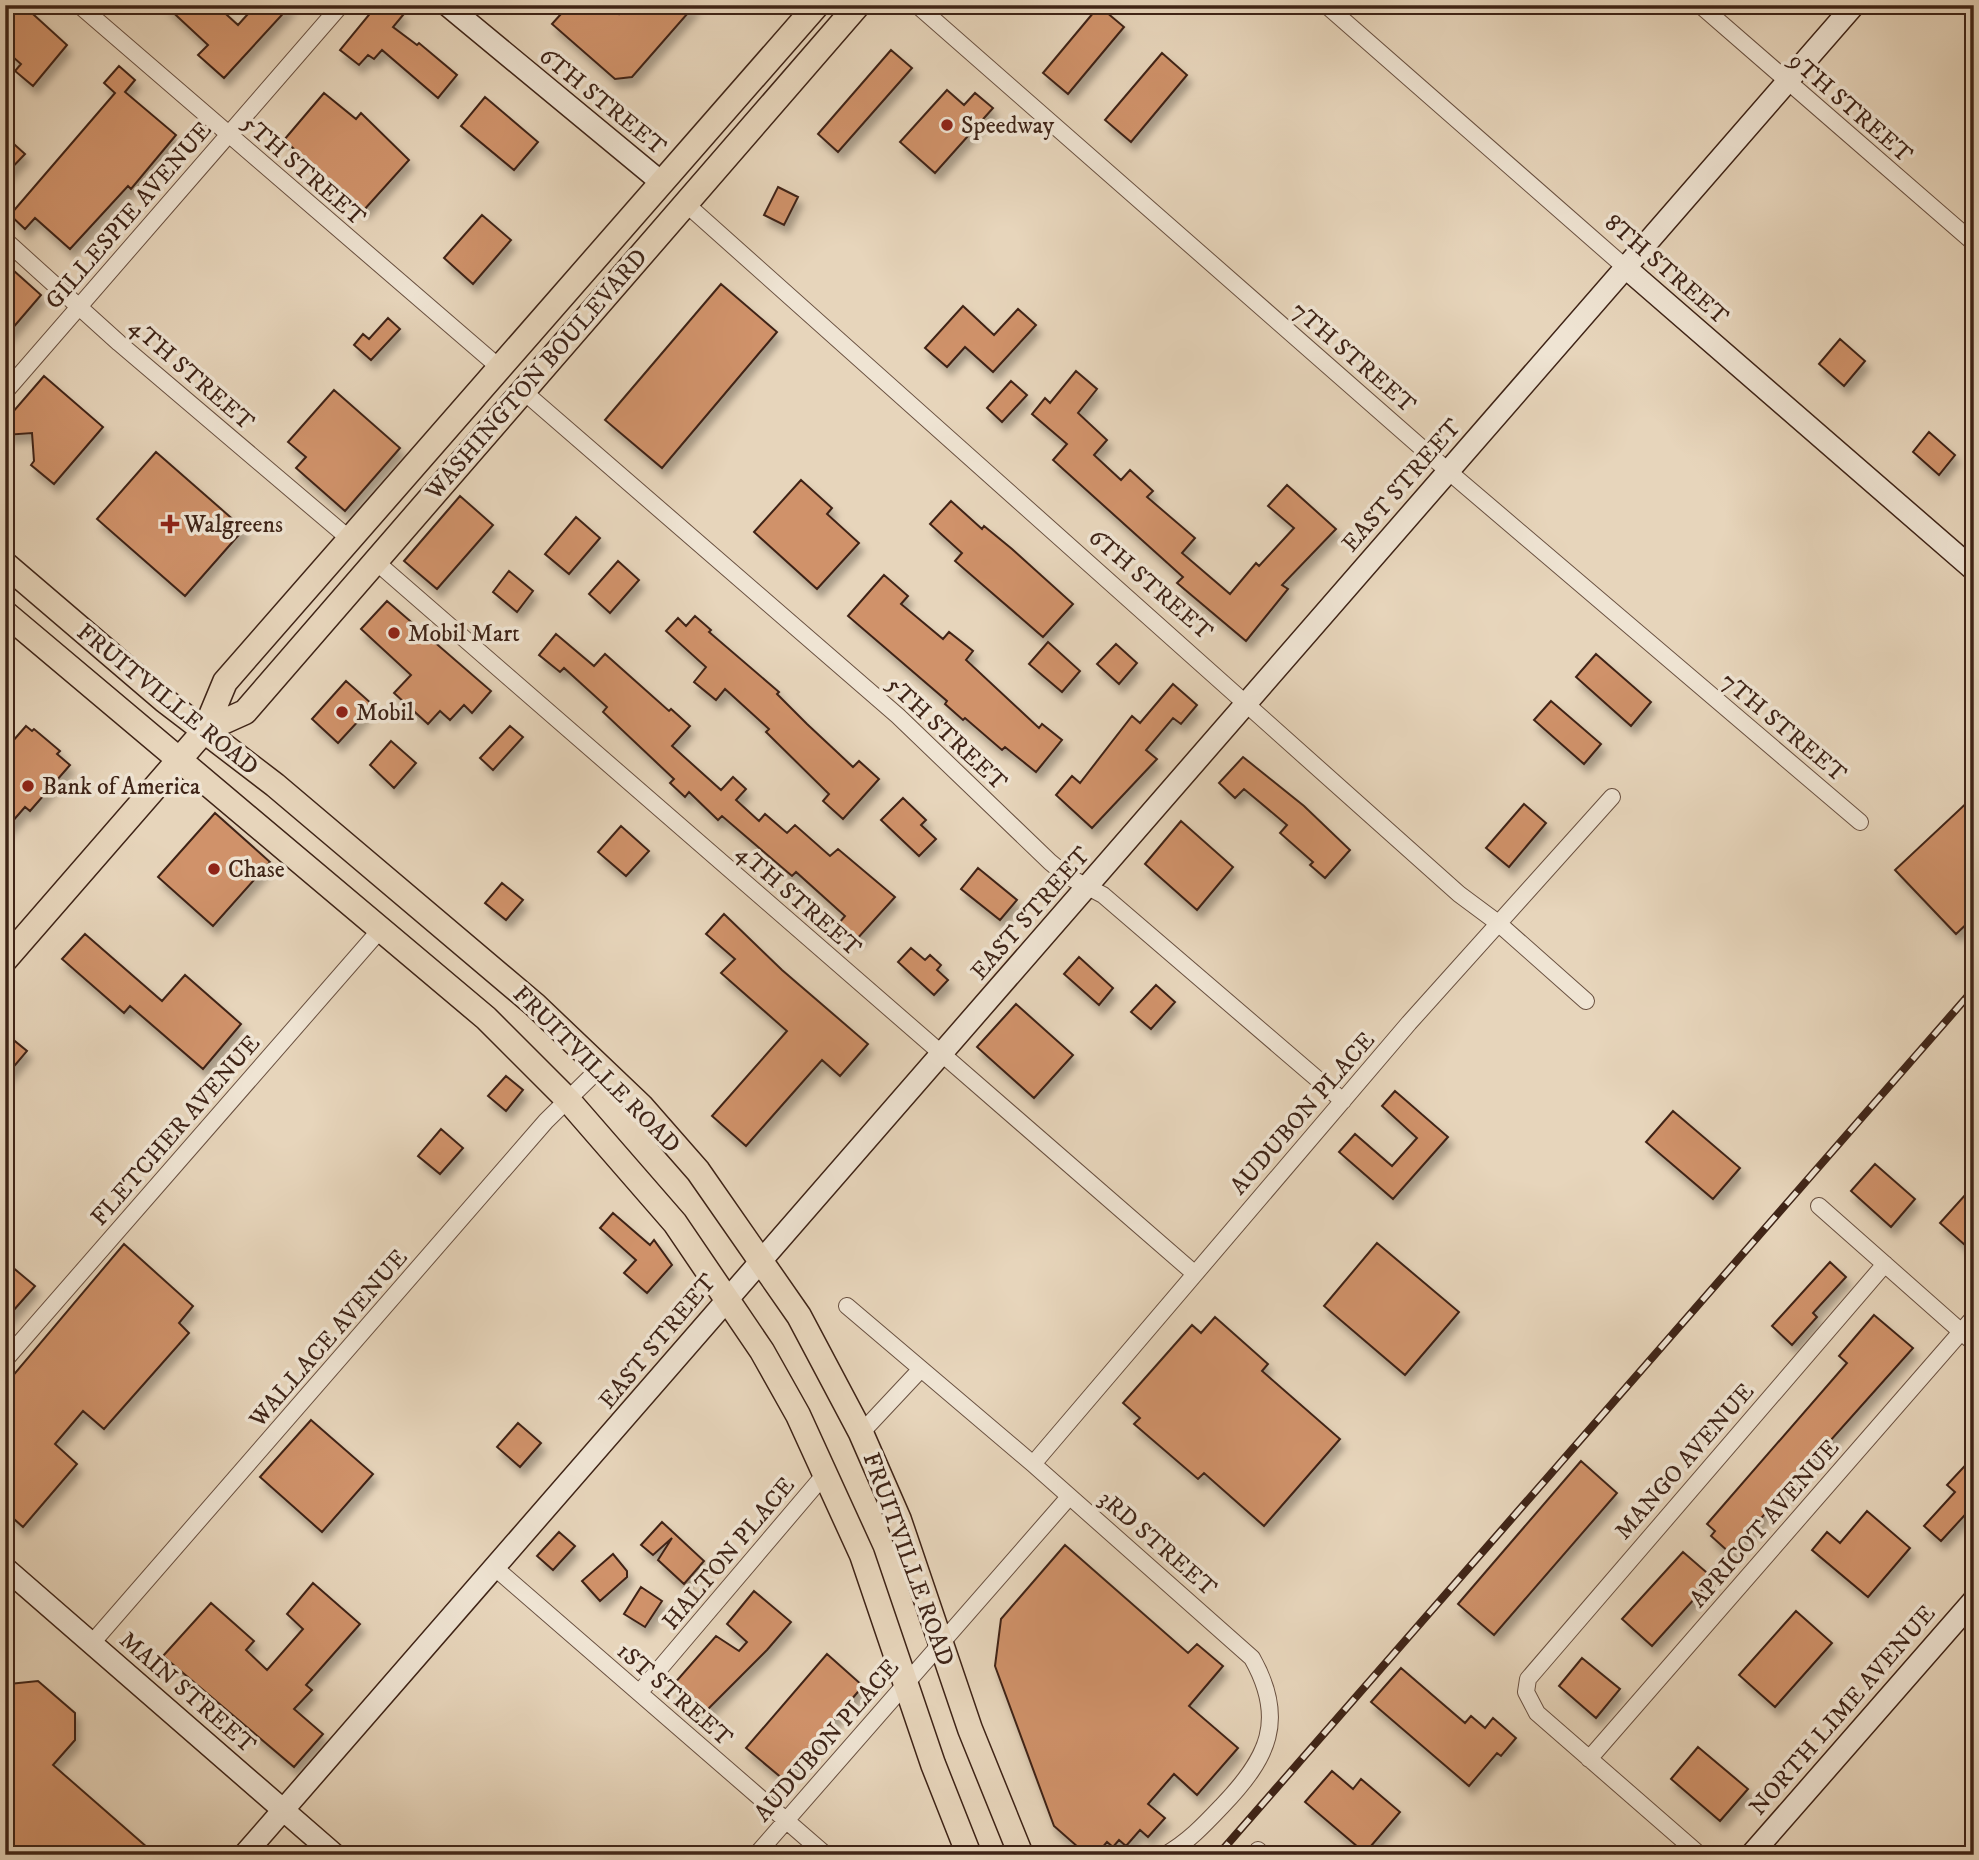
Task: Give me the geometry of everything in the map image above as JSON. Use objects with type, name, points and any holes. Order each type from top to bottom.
[{"type":"main road","name":"WASHINGTON BOULEVARD","points":[[5,960],[205,730],[225,682],[352,541],[817,5]]},
{"type":"main road","name":"WASHINGTON BOULEVARD","points":[[205,730],[245,712],[858,5]]},
{"type":"main road","points":[[523,391],[520,377],[525,362],[621,250],[626,242],[628,220]]},
{"type":"main road","name":"FRUITVILLE ROAD","points":[[5,564],[164,700],[205,730],[536,1005],[641,1106],[698,1171],[799,1316],[861,1433],[904,1532],[993,1789],[1021,1855]]},
{"type":"main road","name":"FRUITVILLE ROAD","points":[[5,613],[486,1018],[568,1100],[661,1206],[762,1350],[825,1474],[862,1555],[933,1764],[969,1855]]},
{"type":"street","name":"5TH STREET","points":[[79,5],[500,368]]},
{"type":"street","name":"GILLESPIE AVENUE","points":[[5,392],[341,5]]},
{"type":"street","name":"6TH STREET","points":[[447,5],[617,149],[661,182]]},
{"type":"street","name":"7TH STREET","points":[[917,5],[1448,471],[1860,822]]},
{"type":"street","name":"8TH STREET","points":[[1326,5],[1974,570]]},
{"type":"street","name":"9TH STREET","points":[[1700,5],[1974,243]]},
{"type":"street","name":"EAST STREET","points":[[244,1855],[1853,5]]},
{"type":"street","name":"6TH STREET","points":[[685,204],[1459,894],[1498,923],[1586,1001]]},
{"type":"street","name":"4TH STREET","points":[[5,240],[352,541]]},
{"type":"street","name":"5TH STREET","points":[[523,391],[898,716],[1050,862],[1103,895],[1343,1101]]},
{"type":"street","name":"4TH STREET","points":[[374,561],[1194,1273]]},
{"type":"street","name":"AUDUBON PLACE","points":[[1033,1464],[1343,1101],[1612,797]]},
{"type":"street","name":"FLETCHER AVENUE","points":[[5,1360],[380,930]]},
{"type":"street","name":"WALLACE AVENUE","points":[[92,1643],[546,1121],[601,1067]]},
{"type":"street","points":[[1819,1206],[1974,1343]]},
{"type":"street","name":"MANGO AVENUE","points":[[1589,1759],[1536,1713],[1526,1692],[1528,1679],[1885,1264]]},
{"type":"street","name":"3RD STREET","points":[[847,1306],[1240,1645],[1264,1678],[1269,1699],[1270,1731],[1264,1753],[1256,1768],[1198,1833],[1165,1855]]},
{"type":"street","name":"APRICOT AVENUE","points":[[1589,1759],[1974,1317]]},
{"type":"street","points":[[861,1433],[920,1369]]},
{"type":"street","name":"HALTON PLACE","points":[[639,1693],[825,1474]]},
{"type":"street","name":"AUDUBON PLACE","points":[[756,1855],[1069,1497]]},
{"type":"street","name":"1ST STREET","points":[[494,1567],[826,1855]]},
{"type":"street","name":"MAIN STREET","points":[[5,1568],[335,1855]]},
{"type":"street","name":"NORTH LIME AVENUE","points":[[1751,1855],[1974,1600]]},
{"type":"street","points":[[1589,1759],[1700,1855]]},
{"type":"building","points":[[5,5],[23,5],[67,45],[33,86],[15,71],[21,64],[5,50]]},
{"type":"building","points":[[165,5],[216,5],[238,25],[256,5],[291,5],[224,78],[198,55],[208,45]]},
{"type":"building","points":[[377,5],[392,5],[403,15],[393,27],[417,45],[419,43],[457,75],[438,98],[382,50],[374,59],[368,55],[359,65],[340,50]]},
{"type":"building","points":[[569,5],[610,5],[619,14],[626,5],[695,5],[632,77],[615,79],[552,24]]},
{"type":"building","points":[[1099,6],[1124,27],[1068,94],[1043,73]]},
{"type":"building","name":"Speedway","points":[[891,50],[912,68],[838,152],[818,134]]},
{"type":"building","points":[[1162,53],[1187,75],[1131,142],[1105,120]]},
{"type":"building","points":[[119,66],[135,80],[125,92],[176,135],[131,189],[128,186],[70,249],[35,218],[25,229],[10,215],[115,93],[104,83]]},
{"type":"building","name":"Speedway","points":[[947,90],[964,105],[975,93],[993,108],[935,173],[900,142]]},
{"type":"building","points":[[324,93],[356,119],[361,113],[409,160],[363,211],[284,140]]},
{"type":"building","points":[[485,97],[538,142],[514,170],[461,126]]},
{"type":"building","points":[[5,136],[25,154],[5,175]]},
{"type":"building","points":[[778,187],[798,197],[784,225],[764,215]]},
{"type":"building","points":[[482,215],[511,240],[473,284],[444,258]]},
{"type":"building","points":[[13,270],[41,295],[5,337],[5,279]]},
{"type":"building","points":[[721,284],[777,332],[662,468],[605,420]]},
{"type":"building","points":[[963,306],[994,335],[1018,309],[1036,325],[993,372],[965,347],[947,367],[925,348]]},
{"type":"building","points":[[388,318],[400,329],[371,360],[354,345],[363,334],[369,339]]},
{"type":"building","points":[[1840,339],[1865,361],[1844,386],[1819,364]]},
{"type":"building","points":[[1076,371],[1097,389],[1078,413],[1107,440],[1094,455],[1121,480],[1130,470],[1153,491],[1147,497],[1195,538],[1182,553],[1230,594],[1256,563],[1259,566],[1294,528],[1268,506],[1287,485],[1336,529],[1282,585],[1288,589],[1246,641],[1177,583],[1183,577],[1053,460],[1067,444],[1032,414],[1045,398],[1050,403]]},
{"type":"building","points":[[44,376],[103,427],[54,484],[31,465],[34,461],[32,433],[5,435],[5,421]]},
{"type":"building","points":[[1011,381],[1027,395],[1002,422],[987,408]]},
{"type":"building","points":[[334,390],[400,448],[345,511],[296,468],[306,457],[288,442]]},
{"type":"building","points":[[1929,432],[1955,455],[1939,475],[1913,452]]},
{"type":"building","name":"Walgreens","points":[[156,452],[244,529],[185,596],[97,519]]},
{"type":"building","points":[[801,480],[832,508],[827,514],[859,543],[817,589],[754,532]]},
{"type":"building","points":[[460,496],[493,525],[437,589],[404,561]]},
{"type":"building","points":[[951,501],[982,529],[984,526],[1012,549],[1073,604],[1043,637],[955,561],[962,553],[930,524]]},
{"type":"building","points":[[576,517],[600,538],[569,574],[545,554]]},
{"type":"building","points":[[618,561],[639,580],[610,613],[589,594]]},
{"type":"building","points":[[509,571],[533,591],[517,612],[493,592]]},
{"type":"building","points":[[884,575],[908,596],[901,604],[943,639],[949,632],[973,651],[966,660],[1039,728],[1042,724],[1062,740],[1036,772],[1005,747],[1002,750],[965,718],[963,720],[945,704],[947,701],[848,616]]},
{"type":"building","points":[[387,601],[491,691],[472,713],[464,705],[450,720],[440,711],[428,724],[394,693],[411,675],[361,629]]},
{"type":"building","points":[[695,616],[711,630],[709,632],[779,692],[777,694],[853,767],[859,761],[879,779],[843,819],[823,801],[829,794],[766,732],[769,729],[725,689],[716,700],[694,682],[706,667],[666,631],[678,618],[686,626]]},
{"type":"building","points":[[556,634],[594,666],[605,654],[669,711],[671,709],[690,726],[672,746],[721,790],[733,777],[746,789],[736,800],[759,821],[765,814],[787,833],[795,825],[830,856],[838,849],[895,897],[856,940],[839,923],[845,916],[796,872],[792,876],[722,816],[718,820],[689,792],[685,797],[670,783],[674,779],[603,712],[607,707],[564,668],[560,672],[539,655]]},
{"type":"building","points":[[1048,642],[1080,671],[1062,692],[1029,664]]},
{"type":"building","points":[[1116,644],[1137,663],[1119,684],[1097,664]]},
{"type":"building","points":[[1596,654],[1651,702],[1631,726],[1576,677]]},
{"type":"building","name":"Mobil","points":[[346,681],[373,705],[338,743],[312,719]]},
{"type":"building","points":[[1173,684],[1197,705],[1181,724],[1173,718],[1146,750],[1157,759],[1092,828],[1056,795],[1072,776],[1080,783],[1132,716],[1140,723]]},
{"type":"building","points":[[1551,701],[1601,744],[1584,764],[1534,720]]},
{"type":"building","name":"Bank of America","points":[[26,726],[32,731],[34,729],[60,751],[57,754],[70,765],[30,811],[25,807],[5,830],[5,750]]},
{"type":"building","points":[[510,726],[523,737],[493,770],[480,758]]},
{"type":"building","points":[[391,741],[416,763],[394,788],[370,765]]},
{"type":"building","points":[[1243,757],[1304,806],[1350,850],[1325,878],[1310,865],[1313,862],[1280,833],[1287,825],[1244,789],[1235,798],[1219,783]]},
{"type":"building","points":[[1974,796],[1974,917],[1956,934],[1895,870]]},
{"type":"building","points":[[903,798],[926,820],[921,825],[936,839],[919,856],[881,820]]},
{"type":"building","points":[[1524,804],[1546,823],[1509,867],[1486,848]]},
{"type":"building","name":"Chase","points":[[215,813],[270,862],[213,926],[158,877]]},
{"type":"building","points":[[1181,821],[1233,867],[1197,910],[1145,864]]},
{"type":"building","points":[[621,826],[649,851],[626,876],[598,852]]},
{"type":"building","points":[[978,868],[1017,900],[1000,920],[961,889]]},
{"type":"building","points":[[502,883],[523,900],[506,920],[485,903]]},
{"type":"building","points":[[724,914],[782,970],[868,1044],[840,1076],[822,1060],[746,1146],[712,1116],[787,1031],[721,973],[735,959],[706,934]]},
{"type":"building","points":[[85,934],[162,1001],[185,975],[241,1024],[203,1069],[130,1006],[124,1013],[62,959]]},
{"type":"building","points":[[911,948],[925,960],[930,955],[941,965],[937,970],[948,980],[934,995],[898,962]]},
{"type":"building","points":[[1079,957],[1113,988],[1099,1005],[1064,974]]},
{"type":"building","points":[[1156,985],[1175,1002],[1151,1029],[1131,1012]]},
{"type":"building","points":[[1016,1004],[1073,1055],[1034,1098],[977,1047]]},
{"type":"building","points":[[5,1033],[27,1051],[5,1077]]},
{"type":"building","points":[[506,1076],[523,1090],[506,1111],[488,1096]]},
{"type":"building","points":[[1395,1091],[1448,1137],[1393,1199],[1339,1152],[1355,1134],[1392,1166],[1417,1138],[1382,1106]]},
{"type":"building","points":[[1673,1111],[1740,1168],[1713,1199],[1646,1142]]},
{"type":"building","points":[[441,1129],[463,1148],[440,1174],[418,1156]]},
{"type":"building","points":[[1875,1164],[1915,1199],[1891,1227],[1851,1191]]},
{"type":"building","points":[[1974,1185],[1974,1253],[1940,1223]]},
{"type":"building","points":[[613,1213],[650,1245],[654,1240],[672,1265],[647,1293],[624,1273],[636,1260],[600,1228]]},
{"type":"building","points":[[1377,1243],[1459,1312],[1405,1375],[1324,1306]]},
{"type":"building","points":[[124,1244],[193,1306],[179,1323],[189,1333],[104,1429],[83,1411],[55,1444],[77,1464],[23,1527],[5,1511],[5,1385]]},
{"type":"building","points":[[5,1261],[35,1286],[5,1320]]},
{"type":"building","points":[[1830,1262],[1846,1277],[1813,1313],[1817,1317],[1792,1345],[1772,1326]]},
{"type":"building","points":[[1874,1315],[1913,1348],[1730,1553],[1711,1536],[1715,1531],[1707,1524],[1847,1363],[1839,1356]]},
{"type":"building","points":[[1215,1317],[1268,1364],[1262,1371],[1340,1439],[1264,1526],[1204,1473],[1198,1479],[1134,1424],[1140,1418],[1123,1403],[1192,1325],[1201,1333]]},
{"type":"building","points":[[311,1420],[373,1474],[322,1532],[260,1477]]},
{"type":"building","points":[[518,1423],[541,1443],[520,1467],[497,1447]]},
{"type":"building","points":[[1974,1456],[1974,1505],[1941,1541],[1924,1526],[1955,1492],[1947,1485]]},
{"type":"building","points":[[1581,1461],[1617,1493],[1494,1635],[1458,1604]]},
{"type":"building","points":[[1867,1511],[1910,1548],[1868,1597],[1812,1550],[1827,1532],[1840,1543]]},
{"type":"building","points":[[662,1522],[704,1561],[684,1584],[658,1560],[672,1538],[653,1555],[641,1545]]},
{"type":"building","points":[[559,1532],[575,1546],[553,1570],[537,1556]]},
{"type":"building","points":[[1065,1545],[1188,1653],[1197,1644],[1223,1666],[1189,1706],[1238,1748],[1197,1795],[1174,1774],[1148,1804],[1165,1818],[1148,1837],[1140,1830],[1126,1846],[1119,1840],[1113,1847],[1107,1842],[1096,1855],[1087,1855],[1054,1826],[995,1666],[1001,1619]]},
{"type":"building","points":[[1683,1552],[1713,1578],[1652,1646],[1622,1619]]},
{"type":"building","points":[[613,1554],[627,1571],[627,1577],[600,1601],[582,1581]]},
{"type":"building","points":[[313,1583],[360,1624],[306,1685],[312,1690],[294,1709],[323,1734],[294,1767],[163,1656],[211,1603],[254,1641],[246,1650],[267,1670],[303,1629],[287,1614]]},
{"type":"building","points":[[641,1587],[662,1601],[645,1627],[624,1614]]},
{"type":"building","points":[[754,1591],[791,1622],[704,1713],[673,1685],[716,1636],[739,1651],[747,1642],[727,1624]]},
{"type":"building","points":[[1796,1611],[1832,1643],[1775,1707],[1739,1675]]},
{"type":"building","points":[[827,1654],[863,1686],[783,1779],[746,1748]]},
{"type":"building","points":[[1582,1658],[1620,1689],[1596,1718],[1559,1686]]},
{"type":"building","points":[[1401,1668],[1465,1723],[1471,1716],[1485,1728],[1493,1718],[1516,1738],[1501,1756],[1497,1753],[1469,1786],[1371,1702]]},
{"type":"building","points":[[38,1681],[75,1713],[75,1740],[53,1765],[156,1855],[5,1855],[5,1688],[9,1684]]},
{"type":"building","points":[[1698,1747],[1748,1789],[1720,1821],[1671,1779]]},
{"type":"building","points":[[1332,1771],[1353,1789],[1361,1779],[1400,1812],[1365,1853],[1305,1802]]},
{"type":"railway","points":[[1218,1855],[1974,989]]},
{"type":"place","name":"Speedway","points":[[947,125]]},
{"type":"place","name":"Walgreens","points":[[170,524]]},
{"type":"place","name":"Mobil Mart","points":[[394,633]]},
{"type":"place","name":"Mobil","points":[[342,712]]},
{"type":"place","name":"Bank of America","points":[[28,786]]},
{"type":"place","name":"Chase","points":[[214,869]]}]
